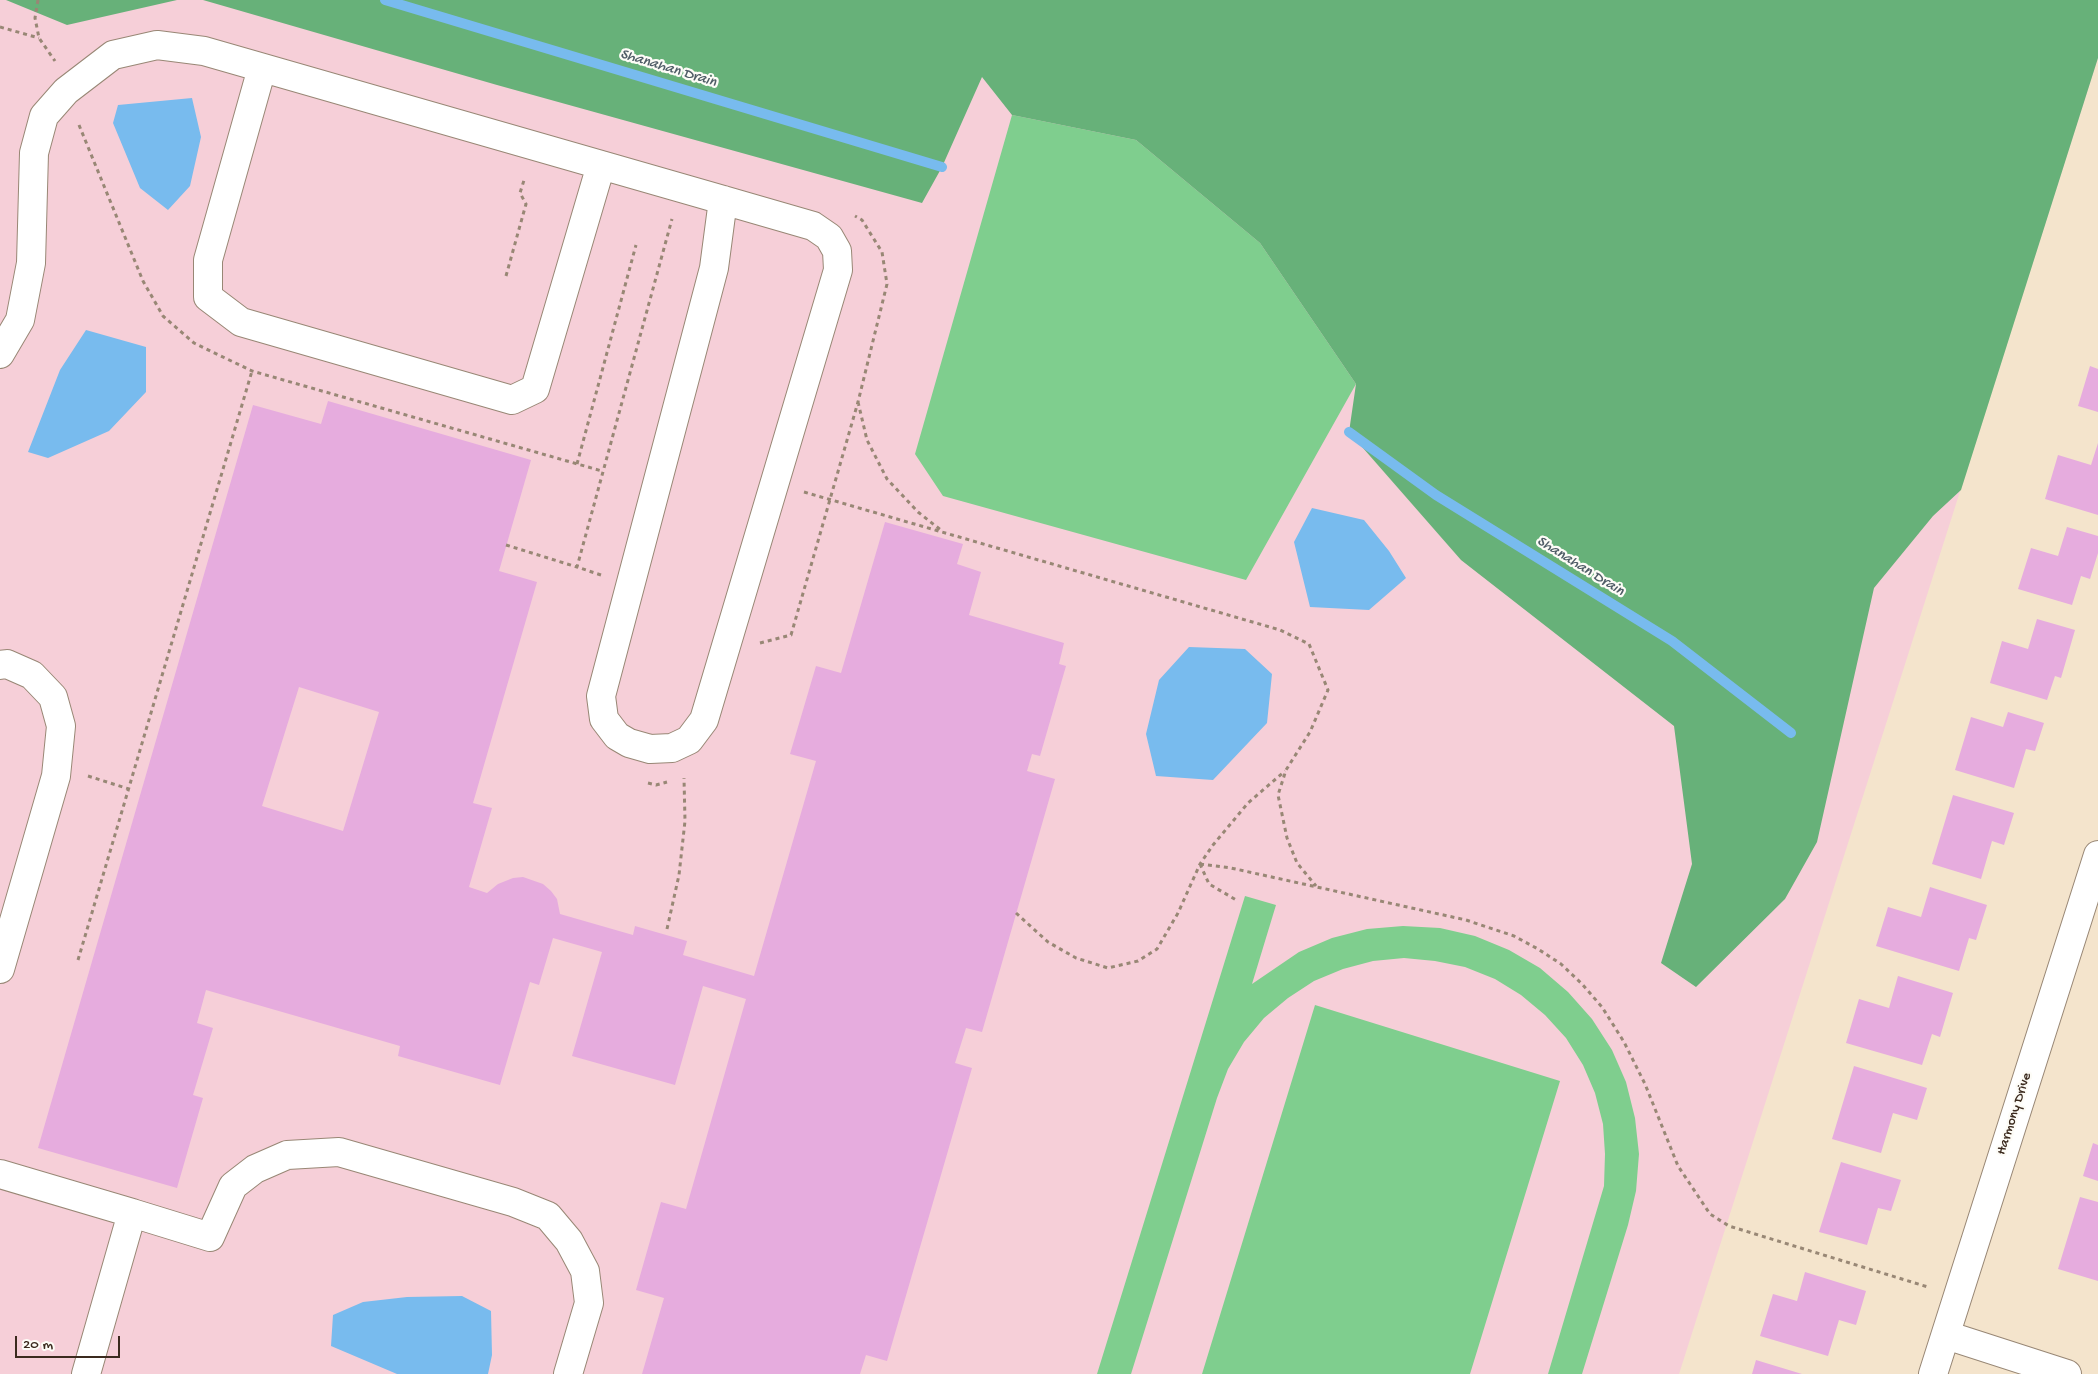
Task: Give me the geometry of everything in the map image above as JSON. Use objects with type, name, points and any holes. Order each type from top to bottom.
[{"type":"street","points":[[0,354],[20,320],[30,263],[34,153],[44,116],[66,91],[114,55],[157,45],[204,52],[262,68],[813,226],[829,236],[837,252],[838,270],[704,720],[689,740],[672,748],[650,749],[629,743],[617,736],[604,719],[601,696],[714,268],[722,200]]},
{"type":"street","points":[[262,68],[208,260],[208,297],[241,322],[503,398],[512,400],[535,389],[601,165]]},
{"type":"street","points":[[0,665],[7,664],[32,675],[53,697],[62,726],[57,766],[0,969]]},
{"type":"street","name":"Harmony Drive","points":[[1934,1374],[2098,855]]},
{"type":"street","points":[[0,1174],[210,1237],[233,1186],[254,1169],[287,1155],[339,1152],[513,1202],[548,1216],[569,1242],[585,1272],[588,1303],[568,1374]]},
{"type":"street","points":[[86,1374],[132,1213]]},
{"type":"street","points":[[1946,1335],[2067,1374]]},
{"type":"path","points":[[0,27],[39,38],[35,18],[38,0]]},
{"type":"path","points":[[56,62],[62,58]]},
{"type":"path","points":[[506,276],[526,204],[520,193],[527,168]]},
{"type":"path","points":[[577,566],[674,211]]},
{"type":"path","points":[[755,644],[791,635],[858,402],[886,284],[882,252],[862,220],[854,215]]},
{"type":"path","points":[[577,464],[636,245]]},
{"type":"path","points":[[78,960],[252,371]]},
{"type":"path","points":[[858,402],[867,440],[887,479],[918,512],[945,533]]},
{"type":"path","points":[[775,484],[1280,630],[1309,644],[1328,690],[1310,732],[1286,770],[1278,795],[1288,838],[1297,863],[1316,886]]},
{"type":"path","points":[[506,545],[577,566],[606,577]]},
{"type":"path","points":[[57,766],[128,789]]},
{"type":"path","points":[[1016,913],[1048,942],[1076,958],[1108,968],[1138,961],[1157,949],[1178,913],[1200,864],[1248,803],[1286,770]]},
{"type":"path","points":[[639,780],[656,785],[684,778],[691,773]]},
{"type":"path","points":[[667,929],[679,875],[685,821],[684,778]]},
{"type":"path","points":[[1200,864],[1231,868],[1466,920],[1514,936],[1538,949],[1561,964],[1602,1007],[1624,1042],[1645,1084],[1678,1166],[1710,1214],[1729,1226],[1931,1288]]},
{"type":"path","points":[[1200,864],[1209,884],[1238,901]]},
{"type":"shaded area","points":[[0,0],[2098,0],[2098,58],[1679,1374],[0,1374]]},
{"type":"green space","points":[[6,0],[177,0],[67,25]]},
{"type":"green space","points":[[203,0],[2098,0],[2098,58],[1961,490],[1933,516],[1874,588],[1817,842],[1785,899],[1696,987],[1661,963],[1692,864],[1674,726],[1461,560],[1349,432],[1356,384],[1260,243],[1136,140],[1012,115],[982,77],[942,167],[922,203],[497,85]]},
{"type":"green space","points":[[1012,115],[1136,140],[1260,243],[1356,384],[1246,580],[943,496],[915,454]]},
{"type":"green space","points":[[1245,896],[1276,905],[1252,984],[1299,952],[1332,938],[1367,929],[1403,926],[1440,928],[1475,936],[1509,950],[1540,968],[1568,992],[1592,1019],[1612,1050],[1626,1082],[1635,1118],[1639,1154],[1636,1191],[1628,1225],[1582,1374],[1548,1374],[1604,1186],[1605,1154],[1603,1124],[1595,1093],[1583,1065],[1566,1038],[1545,1015],[1521,995],[1495,979],[1465,967],[1435,961],[1404,958],[1373,961],[1343,969],[1314,981],[1288,998],[1264,1018],[1244,1042],[1228,1069],[1217,1098],[1131,1374],[1097,1374]]},
{"type":"green space","points":[[1315,1005],[1560,1081],[1470,1374],[1202,1374]]},
{"type":"water","points":[[192,98],[201,137],[190,186],[168,210],[140,188],[113,123],[118,105]]},
{"type":"water","points":[[86,330],[146,347],[146,392],[109,431],[48,458],[28,452],[60,370]]},
{"type":"water","points":[[1312,508],[1364,520],[1389,551],[1406,578],[1369,610],[1310,607],[1294,542]]},
{"type":"water","points":[[1189,647],[1245,649],[1272,674],[1267,723],[1213,780],[1156,776],[1146,734],[1159,680]]},
{"type":"water","points":[[462,1296],[491,1311],[492,1355],[488,1374],[397,1374],[331,1346],[333,1315],[363,1302],[407,1297]]},
{"type":"building","points":[[2090,366],[2098,369],[2098,412],[2078,406]]},
{"type":"building","points":[[328,401],[531,460],[499,571],[537,582],[473,803],[492,808],[469,887],[487,893],[498,884],[513,878],[523,877],[543,884],[551,891],[557,899],[560,914],[633,935],[635,926],[687,941],[683,955],[754,976],[816,761],[790,754],[816,666],[841,673],[885,522],[963,544],[957,564],[981,572],[969,615],[1064,643],[1059,664],[1066,666],[1040,756],[1032,754],[1027,771],[1055,779],[982,1032],[966,1028],[955,1063],[972,1068],[887,1361],[866,1355],[860,1374],[642,1374],[664,1298],[636,1290],[661,1202],[686,1209],[746,999],[703,986],[675,1085],[572,1056],[602,952],[553,938],[539,985],[530,982],[500,1085],[398,1056],[400,1046],[206,990],[197,1023],[213,1028],[193,1095],[203,1098],[177,1188],[38,1148],[253,405],[321,424]],"holes":[[[299,687],[379,712],[343,831],[262,806]]]},
{"type":"building","points":[[2098,443],[2098,515],[2045,499],[2058,455],[2091,465]]},
{"type":"building","points":[[2067,527],[2098,536],[2098,553],[2090,579],[2081,576],[2072,605],[2018,589],[2031,548],[2058,556]]},
{"type":"building","points":[[2037,619],[2075,630],[2061,678],[2055,676],[2047,700],[1990,683],[2002,641],[2028,649]]},
{"type":"building","points":[[2008,712],[2044,723],[2035,751],[2026,749],[2014,788],[1955,770],[1971,717],[2003,727]]},
{"type":"building","points":[[1953,795],[2014,813],[2004,845],[1992,841],[1981,879],[1932,864]]},
{"type":"building","points":[[1930,887],[1987,905],[1976,940],[1969,938],[1959,971],[1876,946],[1888,907],[1921,917]]},
{"type":"building","points":[[1898,976],[1953,993],[1940,1037],[1932,1034],[1922,1065],[1846,1043],[1859,999],[1889,1008]]},
{"type":"building","points":[[1854,1066],[1927,1088],[1917,1120],[1893,1113],[1881,1153],[1832,1139]]},
{"type":"building","points":[[2093,1143],[2098,1145],[2098,1181],[2083,1176]]},
{"type":"building","points":[[1841,1162],[1901,1180],[1891,1211],[1878,1208],[1867,1245],[1819,1232]]},
{"type":"building","points":[[2080,1197],[2098,1202],[2098,1281],[2058,1269]]},
{"type":"building","points":[[1805,1272],[1866,1291],[1856,1325],[1839,1320],[1828,1356],[1760,1336],[1773,1294],[1797,1301]]},
{"type":"building","points":[[1756,1360],[1802,1374],[1752,1374]]},
{"type":"waterway","name":"Shanahan Drain","points":[[385,0],[942,167]]},
{"type":"waterway","name":"Shanahan Drain","points":[[1349,432],[1436,495],[1672,641],[1791,733]]}]
